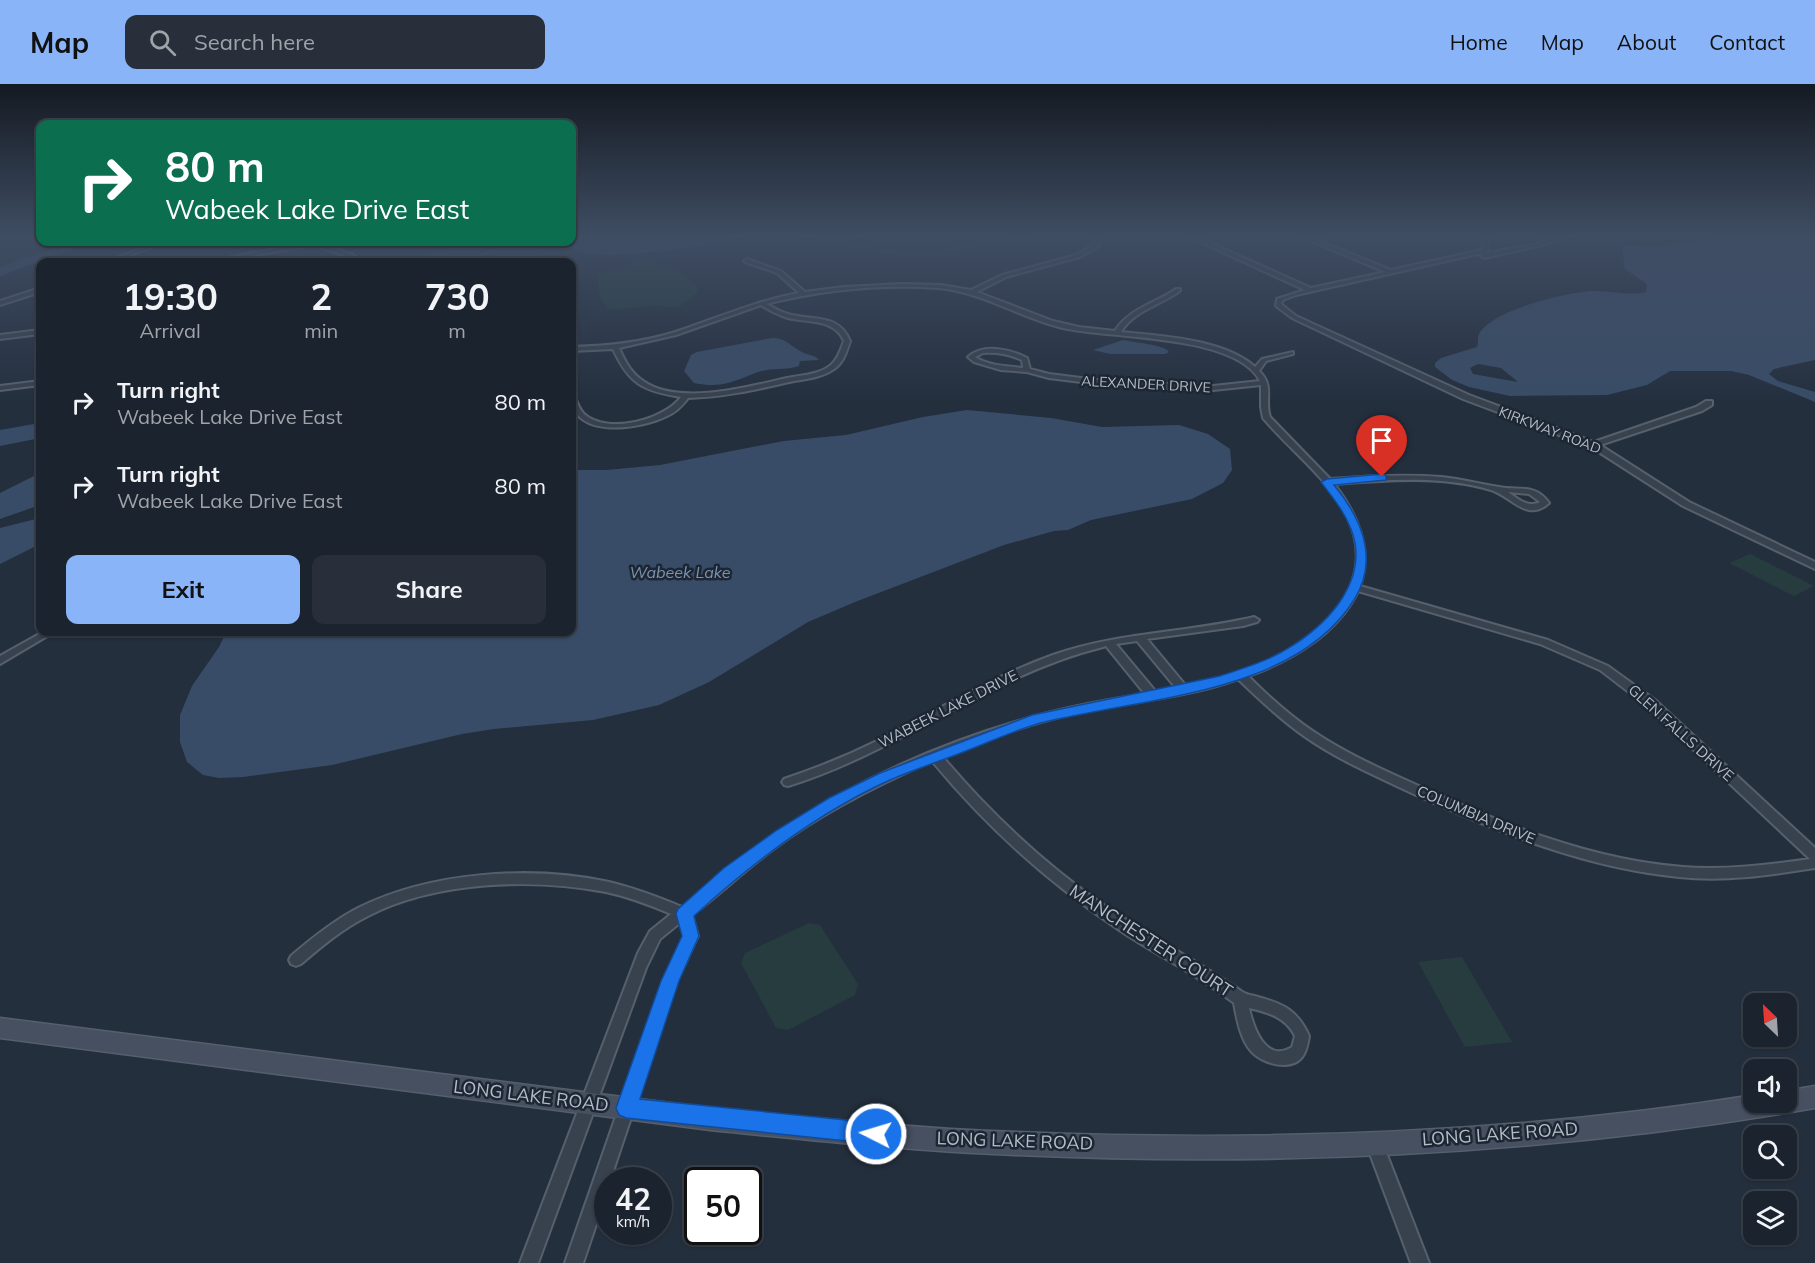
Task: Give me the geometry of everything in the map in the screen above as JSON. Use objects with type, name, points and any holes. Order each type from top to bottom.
[{"type":"main road","name":"LONG LAKE ROAD","points":[[0,1028],[185,1050],[588,1104],[782,1126],[956,1140],[1194,1146],[1374,1143],[1556,1130],[1680,1117],[1743,1108]]},
{"type":"main road","points":[[1797,1100],[1815,1097]]},
{"type":"street","points":[[0,303],[36,291]]},
{"type":"street","points":[[800,291],[804,294]]},
{"type":"street","points":[[576,350],[615,346],[674,334],[761,303],[830,291]]},
{"type":"street","points":[[529,1263],[646,952],[656,934],[684,914],[730,873],[812,815],[875,781],[935,756],[1032,720],[1153,696],[1240,675],[1279,659],[1312,639],[1337,617],[1356,588],[1361,563],[1360,540],[1344,503],[1267,418],[1263,405],[1267,393],[1265,383],[1256,370],[1233,356],[1207,346],[1078,329],[1044,321],[965,291]]},
{"type":"street","points":[[1117,334],[1124,321],[1177,291]]},
{"type":"street","name":"KIRKWAY ROAD","points":[[1318,291],[1279,307],[1294,317],[1457,393],[1594,445],[1686,504],[1815,566]]},
{"type":"street","name":"KIRKWAY ROAD","points":[[1314,292],[1319,291]]},
{"type":"street","points":[[615,346],[622,366],[636,381],[662,392],[686,395],[708,396],[744,391],[811,375],[836,364],[846,345],[846,337],[842,331],[824,322],[782,314],[761,303]]},
{"type":"street","points":[[0,337],[36,332]]},
{"type":"street","name":"ALEXANDER DRIVE","points":[[1027,370],[1024,359],[1013,354],[981,351],[970,357],[989,366],[1027,370],[1078,381],[1213,388],[1265,383]]},
{"type":"street","points":[[1256,370],[1264,360],[1291,353]]},
{"type":"street","points":[[0,388],[36,384]]},
{"type":"street","points":[[576,407],[587,419],[599,423],[641,423],[667,414],[678,406],[686,395]]},
{"type":"street","points":[[1594,445],[1699,410],[1709,403]]},
{"type":"street","points":[[1327,482],[1382,477],[1424,477],[1500,490]]},
{"type":"street","name":"GLEN FALLS DRIVE","points":[[1356,588],[1544,642],[1604,668],[1651,703],[1815,856]]},
{"type":"street","name":"WABEEK LAKE DRIVE","points":[[788,782],[848,760],[959,699],[1011,675],[1068,654],[1140,637],[1218,628],[1254,620]]},
{"type":"street","points":[[0,662],[42,636]]},
{"type":"street","points":[[1140,637],[1183,689]]},
{"type":"street","points":[[1109,643],[1153,696]]},
{"type":"street","name":"COLUMBIA DRIVE","points":[[1240,675],[1287,718],[1329,748],[1490,824],[1543,843],[1613,862],[1681,872],[1741,873],[1815,863]]},
{"type":"street","name":"MANCHESTER COURT","points":[[935,756],[987,816],[1053,875],[1123,925],[1212,978],[1240,999],[1277,1010],[1294,1020],[1302,1036],[1298,1051],[1284,1058],[1266,1054],[1258,1048],[1248,1033],[1240,999]]},
{"type":"street","points":[[296,960],[336,927],[383,903],[430,890],[476,882],[549,881],[605,887],[654,901],[684,914],[691,936],[670,981],[574,1263]]},
{"type":"street","points":[[1374,1143],[1420,1263]]},
{"type":"green space","points":[[599,291],[699,292],[677,307],[646,306],[609,309],[600,297]]},
{"type":"green space","points":[[1750,554],[1814,586],[1794,596],[1729,563]]},
{"type":"green space","points":[[809,923],[820,925],[858,984],[855,995],[788,1030],[776,1028],[741,963],[745,953]]},
{"type":"green space","points":[[1462,957],[1512,1042],[1465,1047],[1418,962]]},
{"type":"water","points":[[1815,291],[1815,360],[1774,369],[1769,374],[1778,381],[1815,392],[1815,402],[1749,375],[1731,371],[1670,371],[1647,385],[1607,395],[1510,396],[1469,387],[1452,380],[1435,367],[1435,363],[1441,358],[1477,347],[1479,334],[1486,325],[1532,303],[1583,292],[1634,294],[1646,292]],"holes":[[[1478,364],[1501,368],[1518,382],[1473,374],[1470,368]]]},
{"type":"water","points":[[772,338],[784,341],[819,360],[800,361],[799,366],[796,367],[763,371],[720,385],[694,383],[684,371],[691,355],[697,352]]},
{"type":"water","points":[[1123,340],[1155,345],[1169,352],[1165,354],[1110,354],[1093,350]]},
{"type":"water","name":"Wabeek Lake","points":[[967,410],[1051,418],[1102,427],[1179,425],[1208,434],[1230,449],[1232,470],[1223,483],[1192,499],[1091,520],[1068,530],[1054,531],[1004,545],[855,602],[808,622],[709,682],[659,705],[593,720],[462,734],[332,765],[243,777],[219,778],[203,775],[187,762],[180,742],[180,715],[192,686],[224,636],[576,636],[576,470],[607,470],[660,465],[784,441],[846,435],[923,417]]},
{"type":"water","points":[[36,424],[36,439],[0,446],[0,430]]},
{"type":"water","points":[[36,475],[36,506],[0,519],[0,493]]},
{"type":"water","points":[[36,519],[36,546],[0,564],[0,528]]},
{"type":"route","points":[[876,1134],[626,1108],[670,981],[691,936],[684,914],[730,873],[812,815],[914,764],[1032,720],[1222,680],[1256,669],[1297,650],[1337,617],[1356,588],[1360,573],[1361,551],[1357,530],[1344,503],[1327,482],[1382,477]]}]
